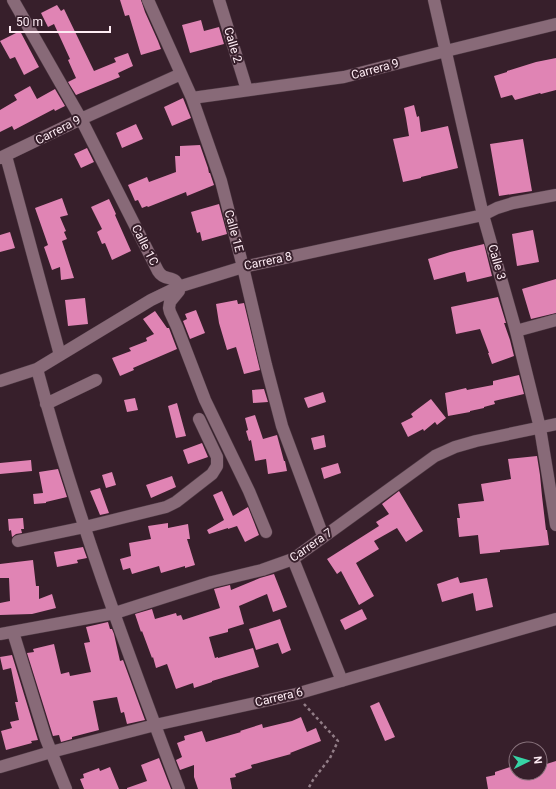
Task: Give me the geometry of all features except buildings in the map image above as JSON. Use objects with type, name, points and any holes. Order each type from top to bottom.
[{"type":"street","name":"Calle 1C","points":[[13,0],[81,118],[158,271],[164,277],[173,278],[175,280],[175,289]]},
{"type":"street","name":"Calle 1E","points":[[148,0],[192,98],[220,181],[282,426],[323,536]]},
{"type":"street","name":"Calle 2","points":[[219,0],[247,90]]},
{"type":"street","name":"Calle 3","points":[[434,0],[483,215],[516,331],[540,428],[556,525]]},
{"type":"street","name":"Carrera 9","points":[[192,98],[344,77],[446,50],[556,24]]},
{"type":"street","name":"Carrera 9","points":[[3,157],[81,118],[181,74]]},
{"type":"street","points":[[3,157],[60,355]]},
{"type":"street","name":"Carrera 8","points":[[0,381],[37,369],[151,300],[175,289],[243,267],[483,215],[497,208],[513,203],[556,195]]},
{"type":"street","points":[[175,289],[179,292],[169,304],[170,312],[205,400],[249,491],[266,532]]},
{"type":"street","points":[[516,331],[556,320]]},
{"type":"street","points":[[37,369],[46,404],[84,527],[179,789]]},
{"type":"street","points":[[46,404],[96,380]]},
{"type":"street","points":[[18,541],[84,527],[172,505],[212,474],[217,466],[217,457],[199,419]]},
{"type":"street","name":"Carrera 7","points":[[0,634],[115,613],[212,582],[281,564],[293,559],[435,456],[462,445],[556,424]]},
{"type":"street","points":[[293,559],[342,681]]},
{"type":"street","name":"Carrera 6","points":[[0,767],[155,725],[299,694],[556,619]]},
{"type":"street","points":[[13,632],[46,739],[66,789]]},
{"type":"path","points":[[299,694],[308,708],[338,741],[330,758],[308,789]]}]
